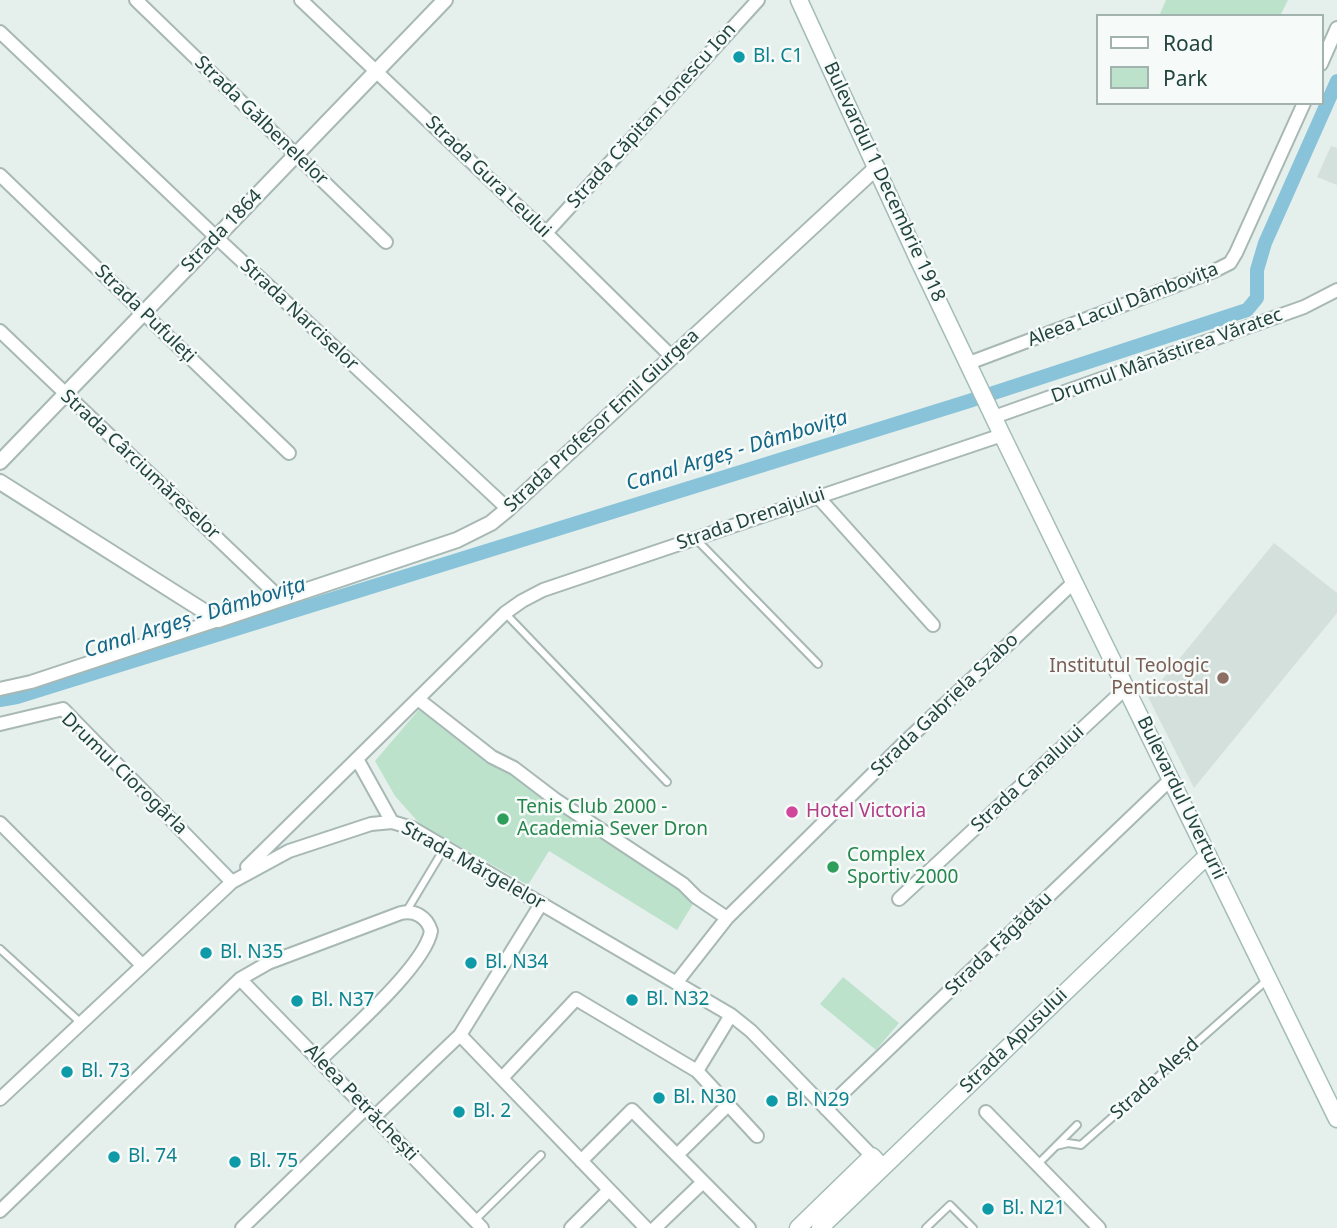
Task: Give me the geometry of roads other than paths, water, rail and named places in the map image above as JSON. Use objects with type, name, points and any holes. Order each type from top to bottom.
[{"type":"main road","name":"Bulevardul 1 Decembrie 1918","points":[[799,0],[969,363]]},
{"type":"main road","name":"Bulevardul Uverturii","points":[[969,363],[1073,582],[1127,687],[1337,1119]]},
{"type":"main road","name":"Strada Apusului","points":[[797,1228],[877,1161],[1208,855]]},
{"type":"main road","name":"Strada Apusului","points":[[820,1228],[877,1161]]},
{"type":"street","name":"Strada Gălbenelelor","points":[[136,0],[386,242]]},
{"type":"street","name":"Strada Gura Leului","points":[[301,0],[672,357]]},
{"type":"street","name":"Strada 1864","points":[[0,462],[444,0]]},
{"type":"street","name":"Strada Căpitan Ionescu Ion","points":[[546,233],[758,0]]},
{"type":"street","points":[[1323,60],[1337,28]]},
{"type":"street","name":"Strada Narciselor","points":[[0,32],[508,509]]},
{"type":"street","name":"Aleea Lacul Dâmbovița","points":[[969,363],[1230,263],[1303,105]]},
{"type":"street","name":"Strada Profesor Emil Giurgea","points":[[218,620],[457,540],[491,523],[877,167]]},
{"type":"street","name":"Strada Pufuleți","points":[[0,175],[289,453]]},
{"type":"street","name":"Drumul Mânăstirea Văratec","points":[[994,417],[1304,307],[1337,290]]},
{"type":"street","name":"Strada Cârciumăreselor","points":[[0,331],[281,599]]},
{"type":"street","name":"Strada Drenajului","points":[[232,882],[505,613],[522,601],[543,590],[1002,435]]},
{"type":"street","points":[[0,482],[218,620]]},
{"type":"street","points":[[818,497],[933,625]]},
{"type":"street","name":"Strada Gabriela Szabo","points":[[676,983],[727,918],[903,744],[1073,582]]},
{"type":"street","points":[[0,689],[31,682],[218,620]]},
{"type":"street","name":"Strada Canalului","points":[[899,899],[1127,687]]},
{"type":"street","points":[[418,699],[492,757],[514,768],[556,800],[683,884],[696,897],[727,918]]},
{"type":"street","name":"Drumul Ciorogârla","points":[[0,724],[63,709],[232,882]]},
{"type":"street","points":[[357,759],[392,822]]},
{"type":"street","name":"Strada Făgădău","points":[[826,1109],[1171,779]]},
{"type":"street","name":"Strada Mărgelelor","points":[[3,1090],[81,1023],[232,882],[289,851],[372,824],[392,822],[412,828],[731,1015],[751,1031],[877,1161]]},
{"type":"street","points":[[0,823],[142,965]]},
{"type":"street","points":[[242,1228],[460,1035],[541,904]]},
{"type":"street","points":[[0,1212],[240,979],[268,964],[406,912],[418,914],[429,926],[430,937],[425,947],[397,983],[320,1060]]},
{"type":"street","name":"Aleea Petrăchești","points":[[240,979],[479,1224]]},
{"type":"street","points":[[502,1079],[576,999],[697,1071],[757,1136]]},
{"type":"street","points":[[697,1071],[731,1015]]},
{"type":"street","points":[[460,1035],[646,1228]]},
{"type":"street","points":[[677,1155],[728,1105]]},
{"type":"street","points":[[581,1161],[632,1110],[749,1228]]},
{"type":"street","points":[[986,1112],[1099,1228]]},
{"type":"street","points":[[655,1228],[703,1182]]},
{"type":"street","points":[[571,1228],[610,1190]]},
{"type":"street","points":[[1079,1228],[1089,1218]]},
{"type":"lane","points":[[695,538],[818,664]]},
{"type":"lane","points":[[505,613],[667,782]]},
{"type":"lane","points":[[406,912],[445,847]]},
{"type":"lane","points":[[0,949],[81,1023]]},
{"type":"lane","name":"Strada Aleșd","points":[[1056,1146],[1068,1143],[1081,1145],[1268,979]]},
{"type":"lane","points":[[1037,1165],[1077,1125]]},
{"type":"lane","points":[[479,1224],[541,1155]]},
{"type":"lane","points":[[926,1228],[950,1205],[973,1228]]},
{"type":"waterway","name":"Canal Argeș - Dâmbovița","points":[[0,700],[17,697],[966,402],[1247,310],[1257,298],[1257,270],[1265,243],[1337,81]]},
{"type":"place","name":"Bl. C1","points":[[739,57]]},
{"type":"place","name":"Institutul Teologic Penticostal","points":[[1223,678]]},
{"type":"place","name":"Hotel Victoria","points":[[792,812]]},
{"type":"place","name":"Tenis Club 2000 - Academia Sever Dron","points":[[503,819]]},
{"type":"place","name":"Complex Sportiv 2000","points":[[833,867]]},
{"type":"place","name":"Bl. N35","points":[[206,953]]},
{"type":"place","name":"Bl. N34","points":[[471,963]]},
{"type":"place","name":"Bl. N32","points":[[632,1000]]},
{"type":"place","name":"Bl. N37","points":[[297,1001]]},
{"type":"place","name":"Bl. 73","points":[[67,1072]]},
{"type":"place","name":"Bl. N30","points":[[659,1098]]},
{"type":"place","name":"Bl. N29","points":[[772,1101]]},
{"type":"place","name":"Bl. 2","points":[[459,1112]]},
{"type":"place","name":"Bl. 74","points":[[114,1157]]},
{"type":"place","name":"Bl. 75","points":[[235,1162]]},
{"type":"place","name":"Bl. N21","points":[[988,1209]]}]
